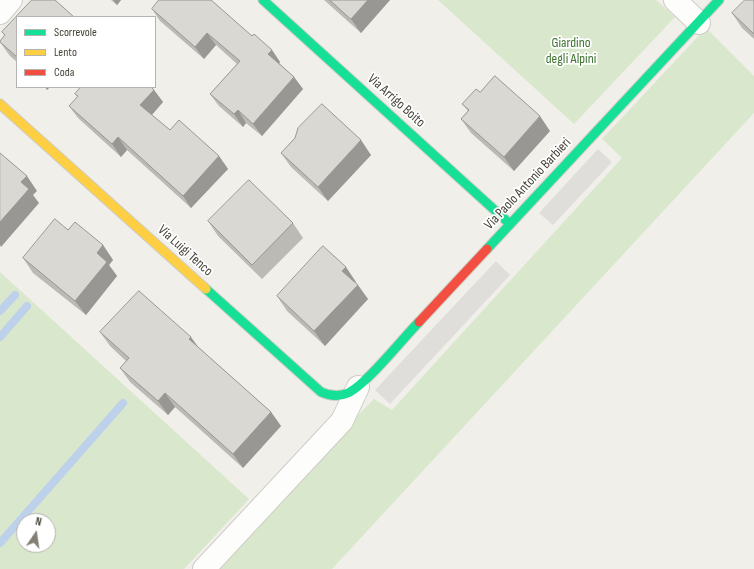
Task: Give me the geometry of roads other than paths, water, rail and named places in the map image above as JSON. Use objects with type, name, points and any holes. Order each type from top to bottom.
[{"type":"street","points":[[0,13],[11,0]]},
{"type":"street","name":"Via Arrigo Boito","points":[[263,0],[510,224]]},
{"type":"street","points":[[675,0],[699,22]]},
{"type":"street","name":"Via Paolo Antonio Barbieri","points":[[358,387],[719,0]]},
{"type":"street","name":"Via Luigi Tenco","points":[[0,104],[321,392],[328,396],[340,396],[358,387]]},
{"type":"street","points":[[204,569],[342,421],[358,387]]},
{"type":"waterway","points":[[0,311],[15,295]]},
{"type":"waterway","points":[[0,337],[27,306]]},
{"type":"waterway","points":[[0,543],[123,403]]},
{"type":"park label","name":"Giardino degli Alpini","points":[[571,52]]}]
